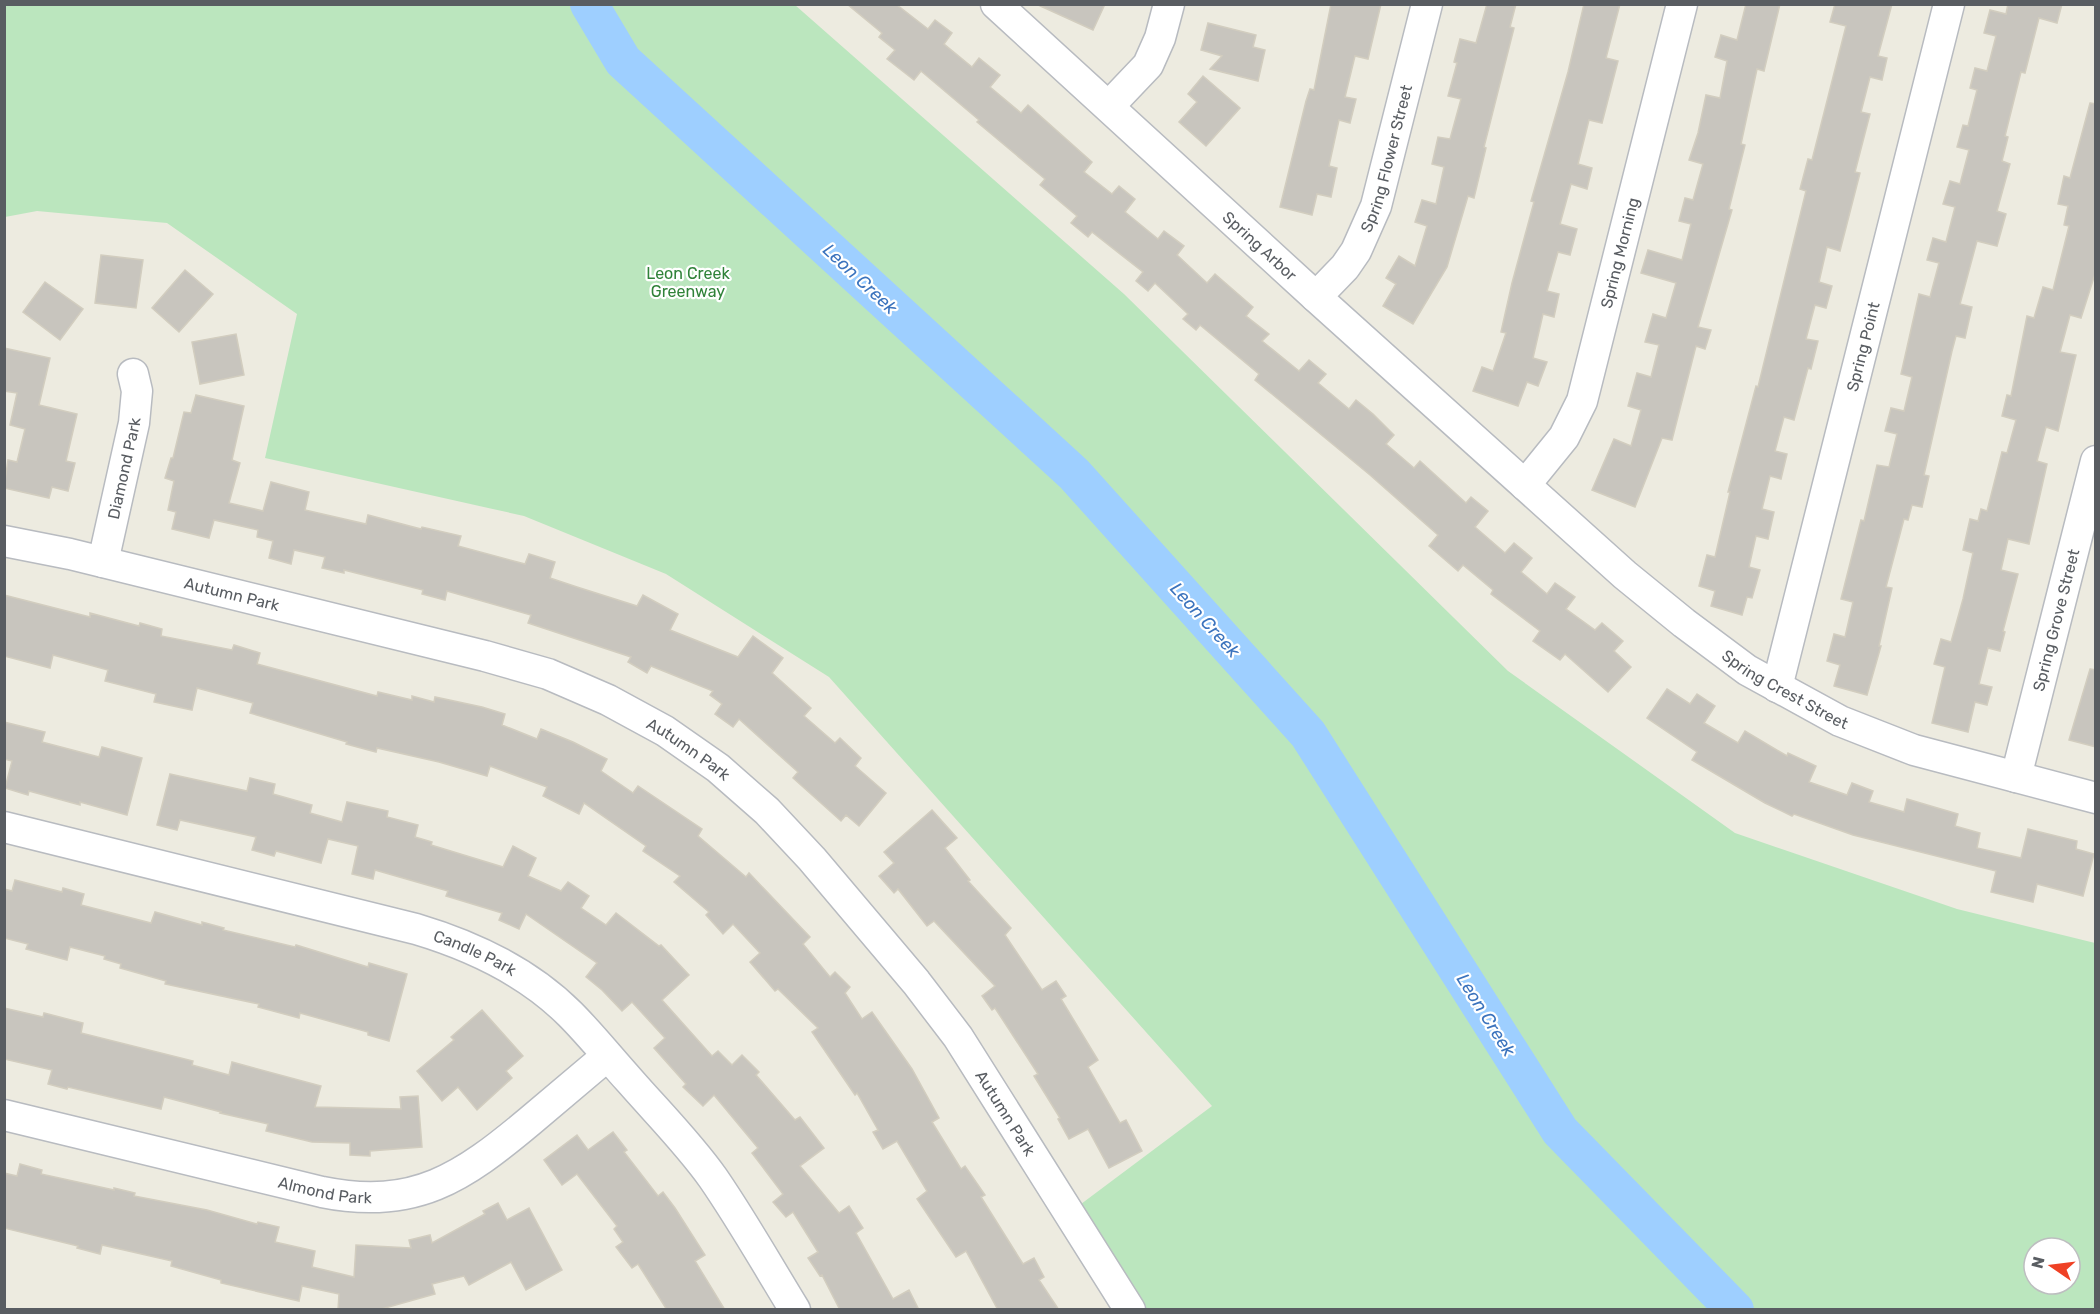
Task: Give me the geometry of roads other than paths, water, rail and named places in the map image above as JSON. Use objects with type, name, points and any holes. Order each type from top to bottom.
[{"type":"street","name":"Spring Arbor","points":[[996,4],[1525,485]]},
{"type":"street","points":[[1109,106],[1148,65],[1160,38],[1168,4]]},
{"type":"street","name":"Spring Flower Street","points":[[1316,297],[1345,267],[1356,251],[1376,206],[1427,4]]},
{"type":"street","name":"Spring Morning","points":[[1525,485],[1564,437],[1582,401],[1682,4]]},
{"type":"street","name":"Spring Point","points":[[1777,687],[1949,4]]},
{"type":"street","name":"Diamond Park","points":[[103,562],[134,423],[137,391],[133,374]]},
{"type":"street","name":"Spring Grove Street","points":[[2016,777],[2096,461]]},
{"type":"street","name":"Spring Crest Street","points":[[1525,485],[1625,575],[1684,623],[1747,670],[1777,687],[1867,733],[1914,750],[2096,798]]},
{"type":"street","name":"Autumn Park","points":[[4,541],[103,562],[485,656],[548,674],[608,700],[655,726],[718,768],[767,811],[812,859],[930,1000],[958,1037],[1130,1310]]},
{"type":"street","name":"Candle Park","points":[[4,827],[450,939],[483,953],[513,970],[543,990],[570,1014],[712,1178],[795,1310]]},
{"type":"street","name":"Almond Park","points":[[4,1115],[322,1192],[352,1197],[382,1198],[422,1191],[459,1175],[491,1153],[607,1056]]},
{"type":"waterway","name":"Leon Creek","points":[[589,4],[623,61],[1074,474],[1308,734],[1560,1131],[1735,1310]]},
{"type":"park label","name":"Leon Creek Greenway","points":[[688,282]]}]
